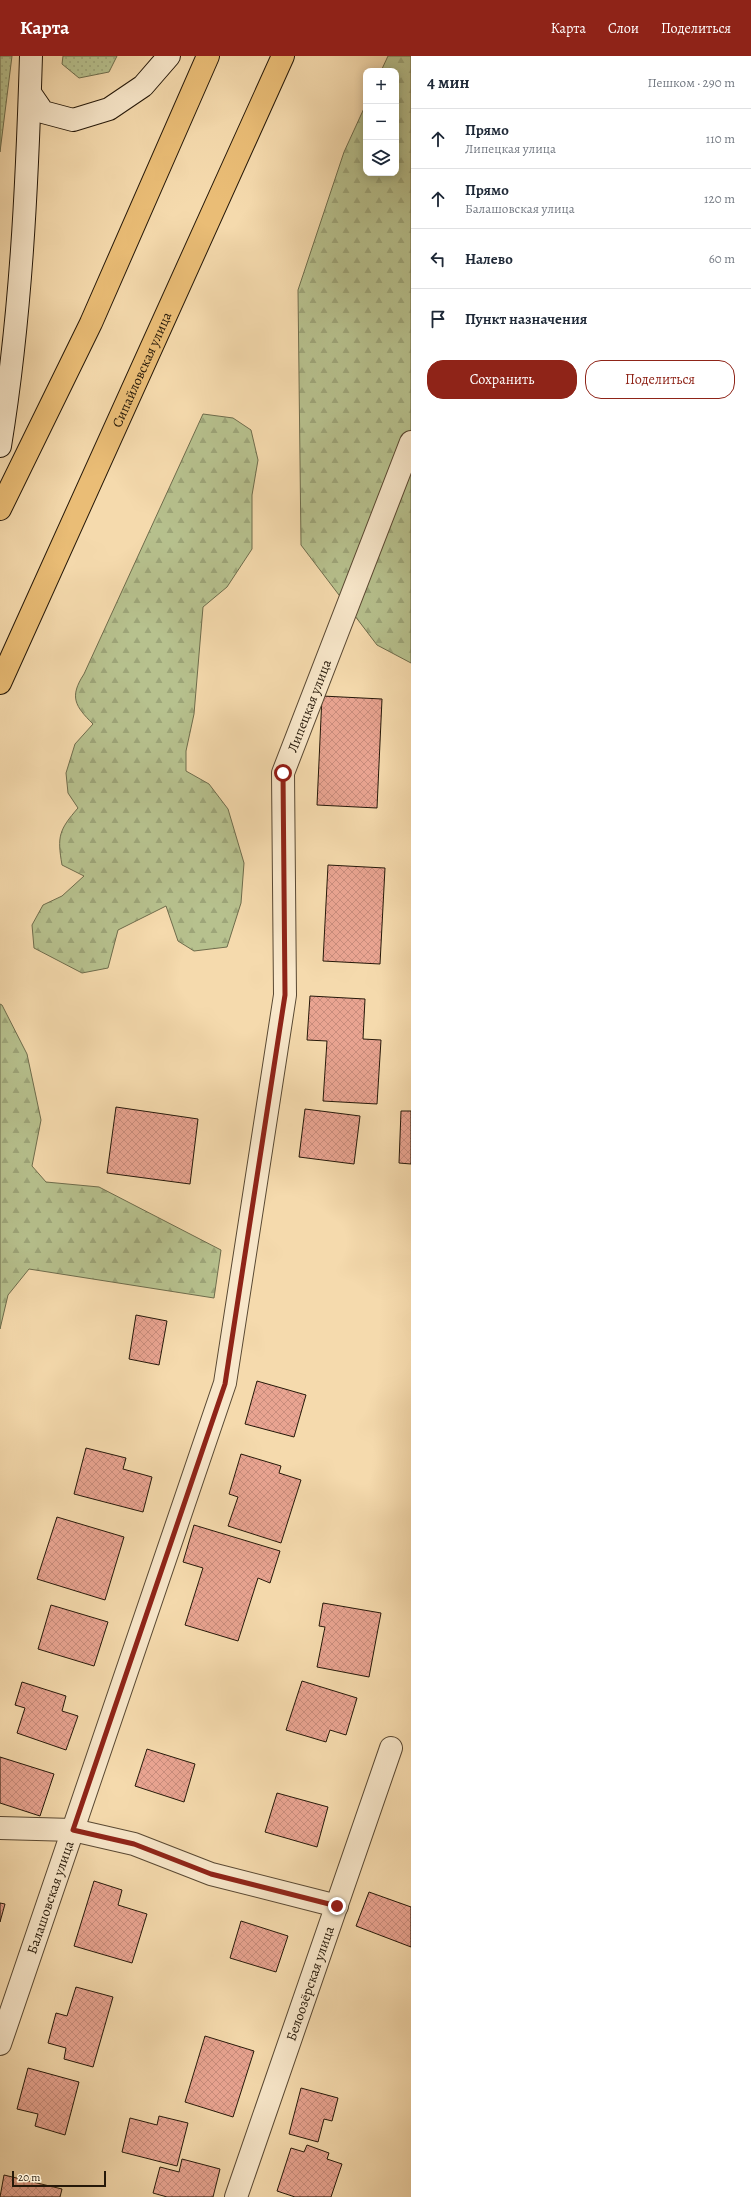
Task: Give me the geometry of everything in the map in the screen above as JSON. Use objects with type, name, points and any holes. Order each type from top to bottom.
[{"type":"main road","points":[[0,509],[91,323],[208,56]]},
{"type":"main road","name":"Сипайловская улица","points":[[0,683],[283,56]]},
{"type":"street","points":[[0,446],[10,386],[27,188],[31,56]]},
{"type":"street","points":[[30,93],[43,112],[73,120],[109,109],[143,86],[169,56]]},
{"type":"street","name":"Липецкая улица","points":[[243,1268],[285,995],[283,773],[411,442]]},
{"type":"street","name":"Балашовская улица","points":[[0,2044],[225,1384],[243,1268]]},
{"type":"street","name":"Белоозёрская улица","points":[[236,2197],[391,1748]]},
{"type":"street","points":[[0,1828],[73,1830],[134,1844],[211,1874],[337,1906]]},
{"type":"green space","points":[[0,56],[12,56],[0,152]]},
{"type":"green space","points":[[63,56],[117,56],[109,72],[79,78],[62,64]]},
{"type":"green space","points":[[388,56],[411,56],[411,663],[377,645],[301,545],[298,290],[344,152],[363,111],[363,176],[399,176],[399,68],[382,68]]},
{"type":"green space","points":[[203,414],[233,418],[251,430],[258,460],[252,495],[252,549],[227,587],[203,607],[194,714],[186,751],[186,771],[209,784],[228,809],[244,863],[241,903],[227,947],[194,951],[178,941],[166,906],[118,930],[108,968],[82,973],[34,948],[32,925],[43,905],[62,896],[84,876],[62,865],[60,847],[63,828],[78,808],[68,793],[66,773],[75,744],[93,724],[78,706],[76,701],[77,689]]},
{"type":"green space","points":[[0,1004],[2,1005],[27,1054],[41,1120],[32,1166],[46,1182],[99,1187],[221,1250],[214,1298],[29,1269],[8,1295],[0,1329]]},
{"type":"building","points":[[322,696],[382,699],[377,808],[317,805]]},
{"type":"building","points":[[328,865],[385,868],[380,964],[323,961]]},
{"type":"building","points":[[310,996],[365,999],[363,1039],[381,1040],[377,1104],[323,1101],[327,1041],[307,1040]]},
{"type":"building","points":[[116,1107],[198,1119],[190,1184],[107,1173]]},
{"type":"building","points":[[305,1109],[360,1116],[354,1164],[299,1157]]},
{"type":"building","points":[[401,1111],[411,1111],[411,1164],[399,1163]]},
{"type":"building","points":[[136,1315],[167,1321],[159,1365],[129,1359]]},
{"type":"building","points":[[257,1381],[306,1395],[294,1437],[245,1424]]},
{"type":"building","points":[[86,1448],[126,1458],[123,1469],[152,1477],[143,1512],[74,1494]]},
{"type":"building","points":[[241,1454],[281,1466],[279,1473],[301,1480],[281,1543],[228,1526],[238,1497],[229,1494]]},
{"type":"building","points":[[57,1517],[124,1537],[105,1600],[37,1579]]},
{"type":"building","points":[[194,1525],[280,1551],[270,1583],[258,1578],[238,1641],[185,1625],[203,1568],[183,1562]]},
{"type":"building","points":[[323,1603],[381,1613],[369,1677],[317,1667],[325,1627],[319,1626]]},
{"type":"building","points":[[51,1605],[108,1622],[94,1666],[38,1649]]},
{"type":"building","points":[[302,1681],[357,1698],[346,1735],[330,1730],[326,1742],[286,1730]]},
{"type":"building","points":[[22,1682],[66,1696],[62,1711],[78,1716],[66,1750],[17,1733],[25,1708],[15,1705]]},
{"type":"building","points":[[147,1749],[195,1764],[184,1802],[135,1786]]},
{"type":"building","points":[[0,1757],[54,1774],[40,1816],[0,1803]]},
{"type":"building","points":[[277,1793],[328,1807],[317,1847],[265,1832]]},
{"type":"building","points":[[94,1881],[122,1890],[118,1905],[147,1914],[132,1963],[74,1946]]},
{"type":"building","points":[[369,1892],[411,1907],[411,1947],[356,1926]]},
{"type":"building","points":[[0,1903],[5,1904],[0,1922]]},
{"type":"building","points":[[241,1921],[288,1936],[276,1972],[230,1958]]},
{"type":"building","points":[[76,1987],[113,1997],[93,2067],[64,2059],[66,2048],[48,2043],[56,2013],[67,2016]]},
{"type":"building","points":[[205,2036],[254,2051],[233,2117],[185,2102]]},
{"type":"building","points":[[28,2068],[79,2082],[65,2135],[35,2126],[38,2114],[17,2109]]},
{"type":"building","points":[[301,2088],[338,2098],[332,2121],[324,2119],[318,2142],[289,2134]]},
{"type":"building","points":[[159,2116],[188,2123],[177,2166],[122,2152],[130,2118],[157,2125]]},
{"type":"building","points":[[307,2145],[329,2153],[327,2159],[342,2164],[331,2197],[295,2197],[277,2191],[291,2148],[304,2152]]},
{"type":"building","points":[[182,2159],[220,2169],[213,2197],[167,2197],[153,2193],[160,2167],[179,2172]]},
{"type":"building","points":[[4,2175],[62,2189],[60,2197],[0,2197]]},
{"type":"route","points":[[283,773],[285,995],[225,1384],[73,1830],[134,1844],[211,1874],[337,1906]]}]
